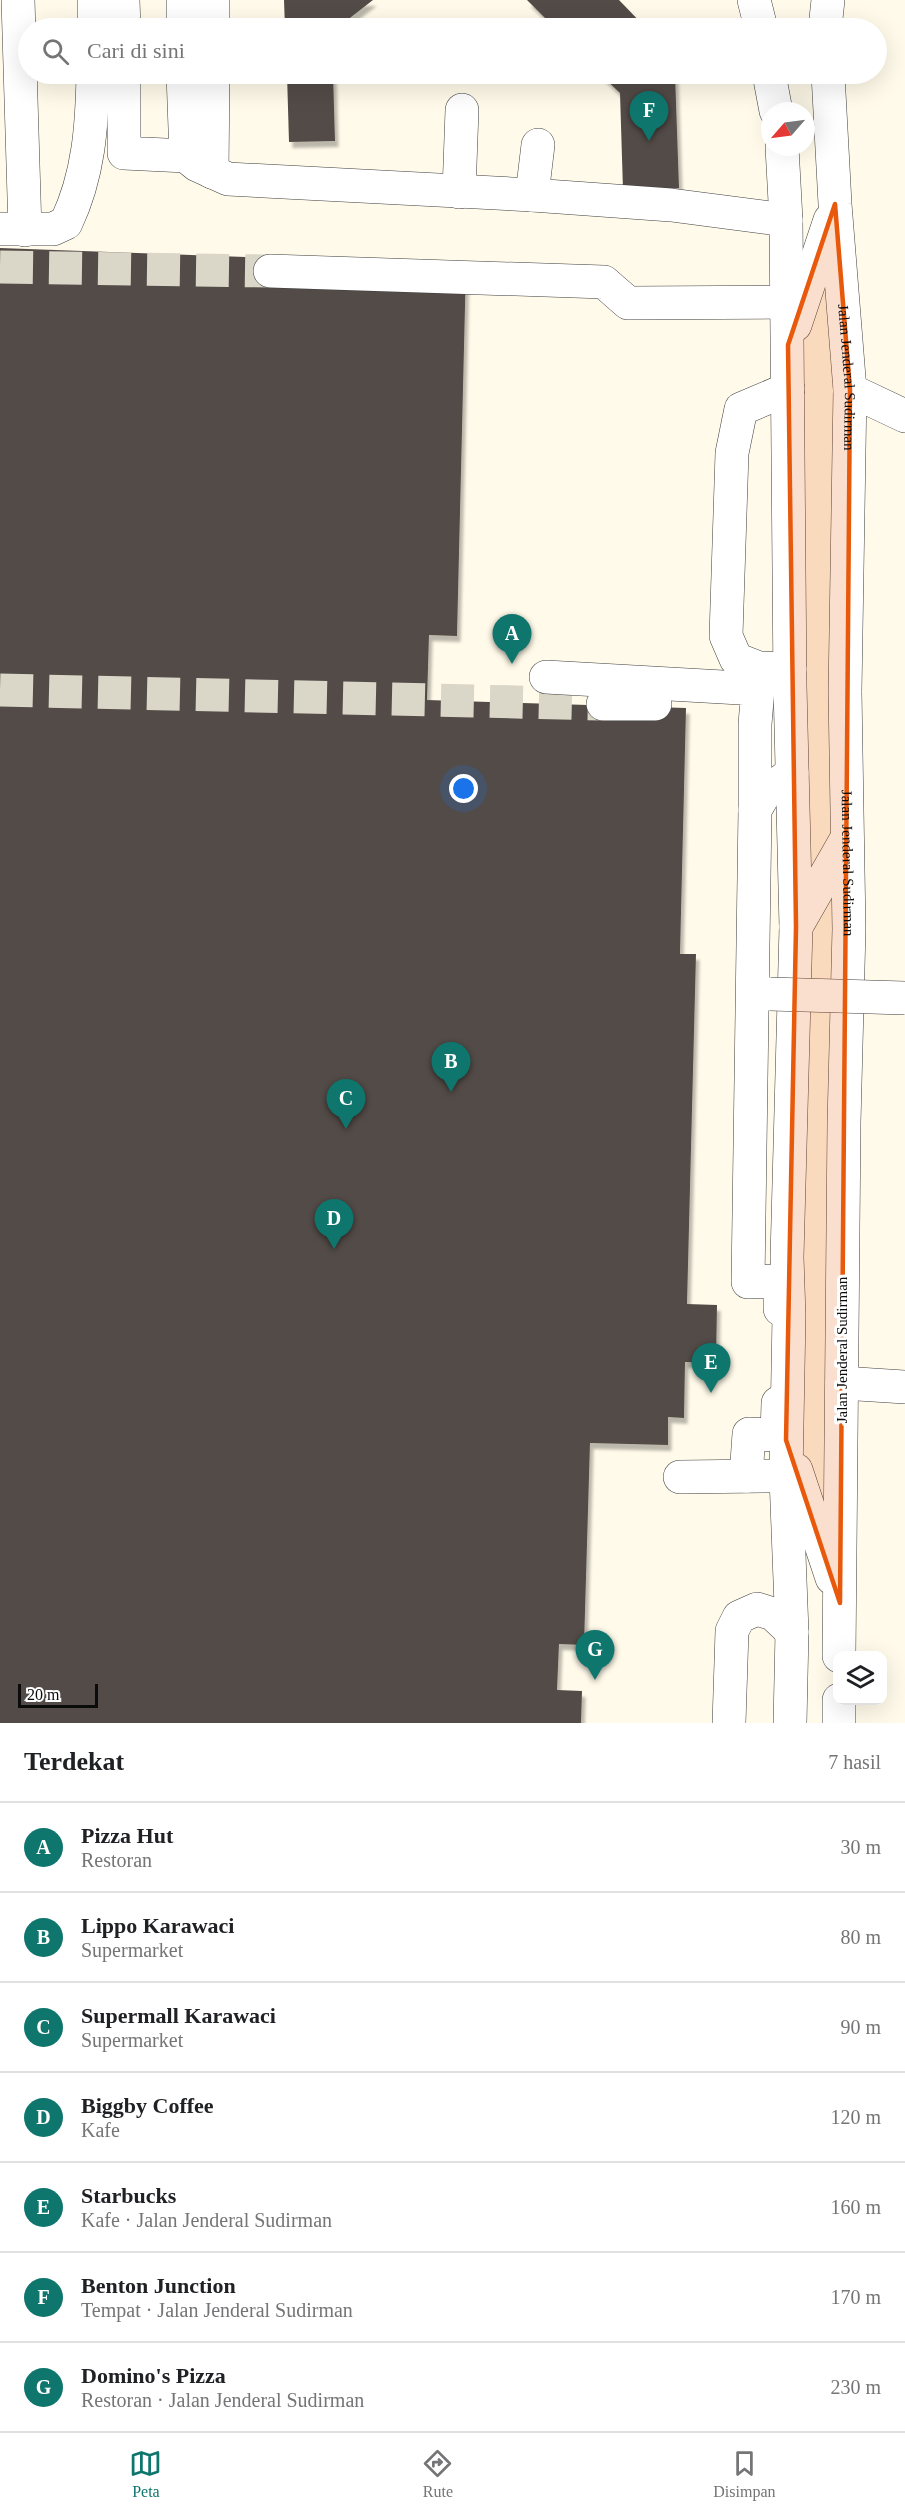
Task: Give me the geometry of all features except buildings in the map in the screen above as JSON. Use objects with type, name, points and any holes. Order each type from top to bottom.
[{"type":"street","points":[[18,0],[12,230],[60,227],[66,223],[82,184],[90,146],[93,84]]},
{"type":"street","points":[[94,0],[94,18]]},
{"type":"street","points":[[123,0],[124,18]]},
{"type":"street","points":[[183,0],[183,18]]},
{"type":"street","points":[[213,0],[213,18]]},
{"type":"street","points":[[754,0],[759,18]]},
{"type":"street","points":[[826,18],[828,0]]},
{"type":"street","points":[[124,84],[124,153],[199,164],[228,179],[532,195],[671,205],[786,220]]},
{"type":"street","points":[[185,84],[199,164]]},
{"type":"street","points":[[199,164],[211,84]]},
{"type":"street","points":[[772,84],[775,102]]},
{"type":"street","name":"Jalan Jenderal Sudirman","points":[[829,84],[835,204],[850,390],[845,692],[849,929],[844,1123],[840,1651]]},
{"type":"street","points":[[459,192],[462,110]]},
{"type":"street","points":[[532,195],[538,145]]},
{"type":"street","points":[[747,1466],[749,1434],[777,1435],[780,1281],[748,1282],[755,810],[779,681],[788,389],[786,220],[782,156]]},
{"type":"street","points":[[788,345],[835,204]]},
{"type":"street","points":[[270,271],[604,282],[628,303],[787,302]]},
{"type":"street","points":[[788,389],[741,409],[732,453],[726,636],[736,659],[759,668],[779,681],[792,773],[796,927],[787,1257],[786,1458],[792,1632],[790,1723]]},
{"type":"street","points":[[850,390],[905,416]]},
{"type":"street","points":[[546,677],[779,681]]},
{"type":"street","points":[[603,704],[734,705],[779,681]]},
{"type":"street","points":[[755,810],[758,801],[765,793],[792,773]]},
{"type":"street","points":[[796,927],[848,837]]},
{"type":"street","points":[[770,994],[905,998]]},
{"type":"street","points":[[842,1383],[905,1388]]},
{"type":"street","points":[[680,1476],[786,1458]]},
{"type":"street","points":[[786,1458],[840,1604]]},
{"type":"street","points":[[729,1723],[732,1631],[740,1617],[757,1609],[773,1614],[792,1632]]},
{"type":"street","points":[[839,1705],[839,1723]]},
{"type":"highlighted area","points":[[835,204],[850,390],[840,1603],[786,1440],[796,927],[788,345]]},
{"type":"tunnel","points":[[0,267],[270,271]]},
{"type":"tunnel","points":[[0,690],[603,704]]},
{"type":"place","name":"Benton Junction","points":[[649,141]]},
{"type":"place","name":"Pizza Hut","points":[[512,664]]},
{"type":"place","name":"Lippo Karawaci","points":[[451,1092]]},
{"type":"place","name":"Supermall Karawaci","points":[[346,1129]]},
{"type":"place","name":"Biggby Coffee","points":[[334,1249]]},
{"type":"place","name":"Starbucks","points":[[711,1393]]},
{"type":"place","name":"Domino's Pizza","points":[[595,1680]]}]
